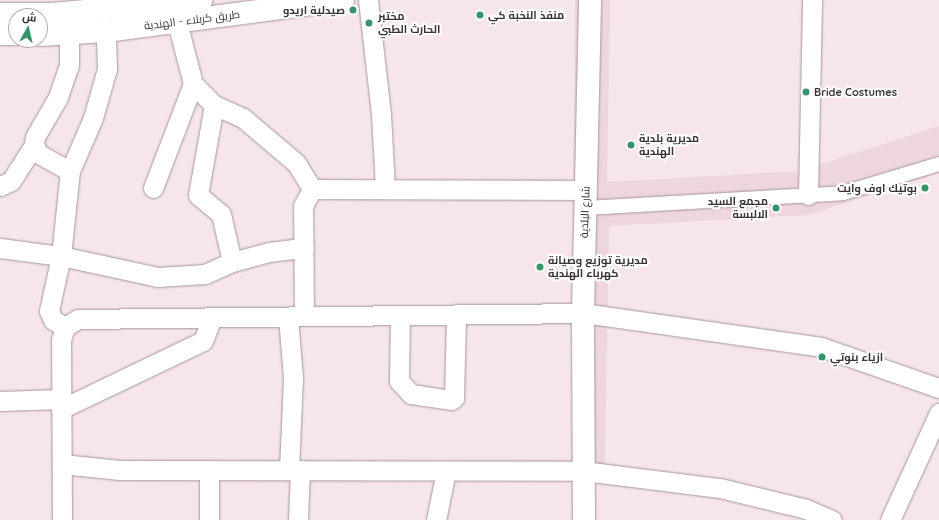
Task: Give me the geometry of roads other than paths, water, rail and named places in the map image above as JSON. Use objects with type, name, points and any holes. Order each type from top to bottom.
[{"type":"main road","points":[[0,14],[53,14],[201,0]]},
{"type":"main road","name":"طريق كربلاء - الهندية","points":[[48,34],[69,35],[106,31],[343,0]]},
{"type":"main road","name":"شارع البلدية","points":[[584,520],[583,313],[590,0]]},
{"type":"street","points":[[368,0],[381,114],[385,188]]},
{"type":"street","points":[[808,195],[812,0]]},
{"type":"street","points":[[177,22],[193,84],[214,105],[243,118],[296,164],[312,189]]},
{"type":"street","points":[[65,327],[53,320],[49,311],[61,256],[70,171],[93,118],[107,69],[106,31]]},
{"type":"street","points":[[0,186],[11,181],[34,145],[35,137],[57,98],[69,65],[69,35]]},
{"type":"street","points":[[153,188],[193,84]]},
{"type":"street","points":[[214,105],[198,195],[221,214],[232,262]]},
{"type":"street","points":[[34,145],[39,154],[70,171]]},
{"type":"street","points":[[312,189],[385,188],[586,199],[808,195],[843,192],[939,164]]},
{"type":"street","points":[[298,520],[292,378],[296,316],[304,248],[304,206],[312,189]]},
{"type":"street","points":[[0,248],[61,256],[158,277],[205,274],[232,262],[270,252],[304,248]]},
{"type":"street","points":[[62,520],[60,340],[65,327],[78,320],[583,313],[821,347],[939,388]]},
{"type":"street","points":[[400,315],[399,381],[411,394],[450,400],[454,398],[456,314]]},
{"type":"street","points":[[0,401],[61,404],[203,341],[212,318]]},
{"type":"street","points":[[890,520],[939,413]]},
{"type":"street","points":[[62,464],[120,470],[583,471],[720,488],[806,509],[832,520]]},
{"type":"street","points":[[209,470],[209,520]]},
{"type":"street","points":[[436,520],[446,471]]},
{"type":"place","name":"صيدلية اريدو","points":[[353,10]]},
{"type":"place","name":"منفذ النخبة كي","points":[[480,15]]},
{"type":"place","name":"مختبر الحارث الطبي","points":[[369,23]]},
{"type":"place","name":"Bride Costumes","points":[[806,92]]},
{"type":"place","name":"مديرية بلدية الهندية","points":[[631,145]]},
{"type":"place","name":"بوتيك اوف وايت","points":[[925,188]]},
{"type":"place","name":"مجمع السيد الالبسة","points":[[776,208]]},
{"type":"place","name":"مديرية توزيع وصيانة كهرباء الهندية","points":[[540,267]]},
{"type":"place","name":"ازياء بنوتي","points":[[822,357]]}]
